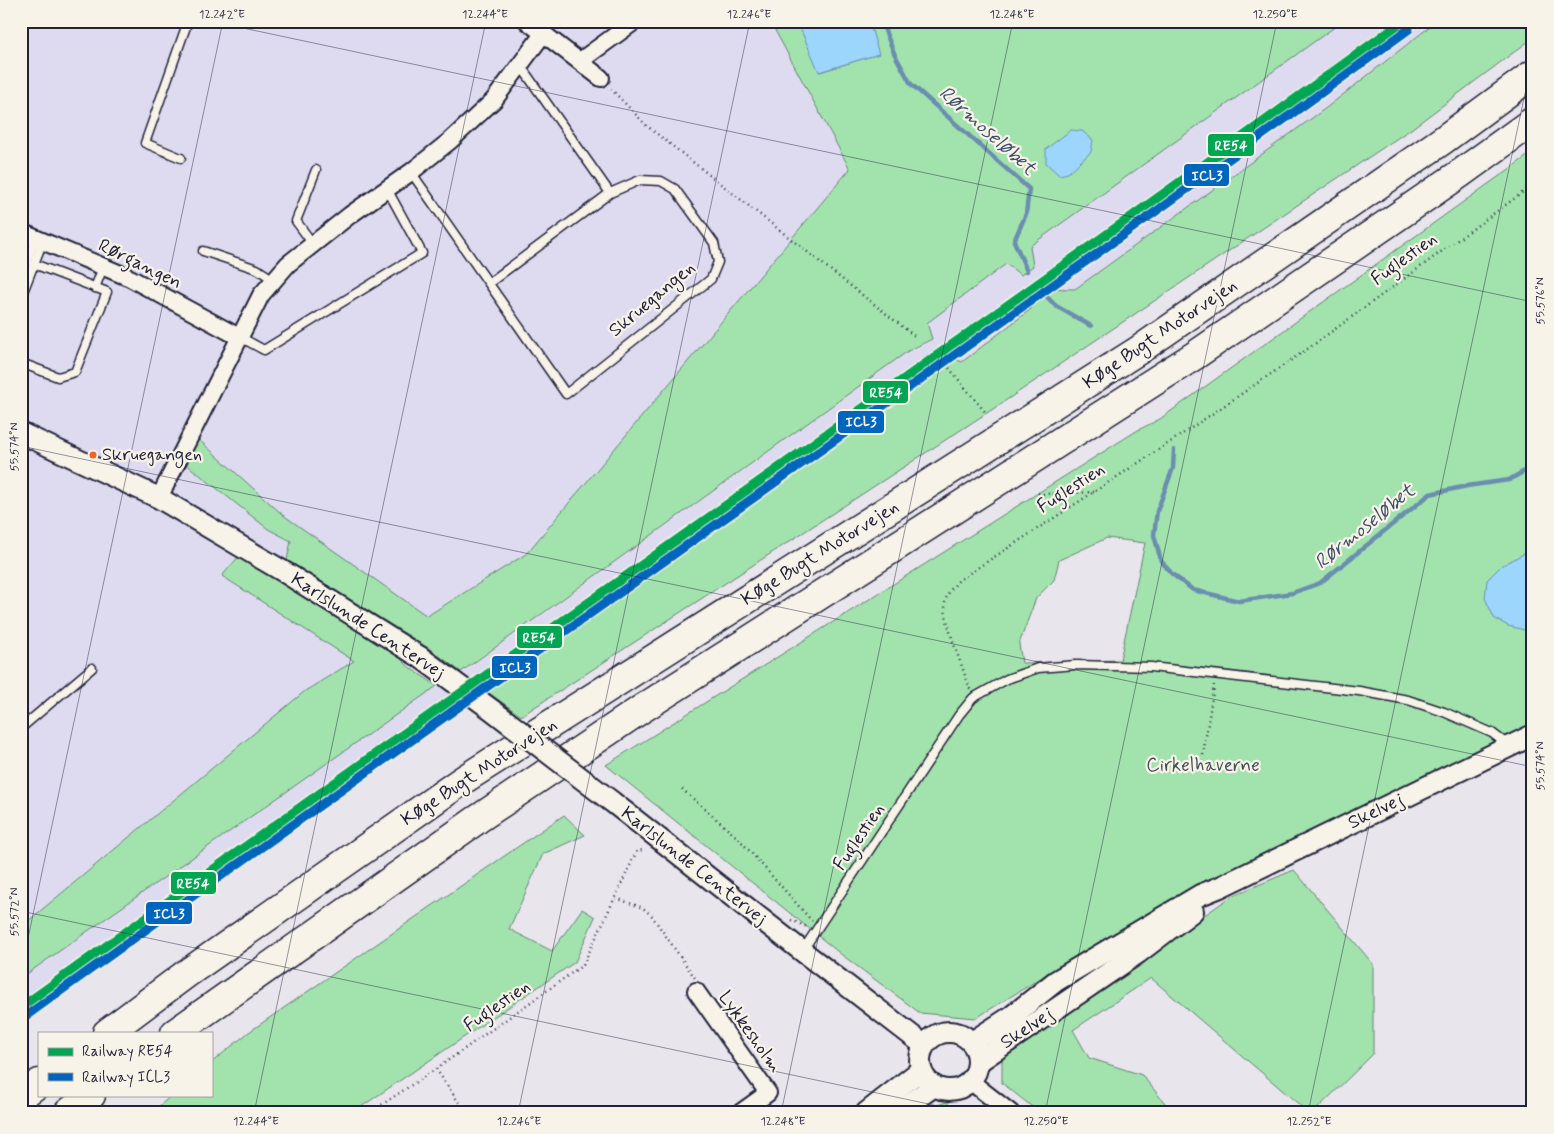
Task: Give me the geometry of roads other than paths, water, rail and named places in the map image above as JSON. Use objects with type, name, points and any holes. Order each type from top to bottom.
[{"type":"highway","name":"Køge Bugt Motorvejen","points":[[108,1032],[186,974],[462,780],[1139,350],[1443,140],[1533,74]]},
{"type":"highway","name":"Køge Bugt Motorvejen","points":[[175,1032],[478,819],[640,710],[1194,356],[1461,173],[1533,121]]},
{"type":"highway","points":[[21,1096],[38,1084]]},
{"type":"highway","points":[[68,1113],[91,1096]]},
{"type":"street","points":[[527,21],[547,27],[580,61],[601,78]]},
{"type":"street","points":[[580,61],[635,21]]},
{"type":"street","points":[[159,498],[261,295],[288,264],[411,172],[451,140],[494,100],[547,27]]},
{"type":"street","name":"Rørgangen","points":[[21,232],[130,278],[239,336]]},
{"type":"street","name":"Karlslunde Centervej","points":[[21,433],[159,498],[286,573],[420,657],[611,801],[924,1045]]},
{"type":"street","name":"Skelvej","points":[[972,1042],[1012,1016],[1056,981],[1200,895],[1533,736]]},
{"type":"street","name":"Skelvej","points":[[978,1062],[1138,952],[1206,902],[1220,887]]},
{"type":"street","name":"Lykkesholm","points":[[696,991],[768,1093],[740,1113]]},
{"type":"street","points":[[948,1031],[962,1034],[972,1042],[977,1053],[978,1062],[976,1072],[970,1081],[961,1087],[948,1090],[934,1086],[926,1079],[921,1070],[920,1060],[924,1045],[933,1036],[948,1031]]},
{"type":"street","points":[[866,1113],[921,1070]]},
{"type":"street","points":[[970,1081],[1011,1113]]},
{"type":"street","points":[[897,1113],[934,1086]]},
{"type":"lane","points":[[181,158],[146,143],[188,21]]},
{"type":"lane","points":[[520,65],[610,193]]},
{"type":"lane","points":[[313,244],[296,221],[316,170]]},
{"type":"lane","name":"Skruegangen","points":[[411,172],[566,394],[711,279],[718,262],[714,243],[675,189],[661,181],[640,180],[610,193],[489,283]]},
{"type":"lane","points":[[239,336],[264,350],[422,253],[387,189]]},
{"type":"lane","points":[[21,276],[40,240]]},
{"type":"lane","points":[[203,251],[257,269],[274,280]]},
{"type":"lane","points":[[21,363],[58,377],[76,372],[107,292],[28,260]]},
{"type":"lane","points":[[21,297],[28,260]]},
{"type":"lane","points":[[95,288],[103,267]]},
{"type":"lane","name":"Fuglestien","points":[[802,951],[959,716],[973,698],[1007,679],[1038,668],[1086,665],[1152,667],[1359,691],[1408,700],[1444,712],[1492,733],[1510,746]]},
{"type":"lane","points":[[21,728],[92,668]]},
{"type":"water","points":[[797,21],[869,21],[879,54],[819,72]]},
{"type":"water","points":[[1071,130],[1082,131],[1093,140],[1091,152],[1068,173],[1059,175],[1046,163],[1046,149]]},
{"type":"water","points":[[1533,551],[1533,632],[1508,626],[1494,618],[1485,598],[1487,580],[1501,566],[1525,553]]},
{"type":"waterway","name":"Rørmoseløbet","points":[[881,21],[895,55],[911,84],[1029,189],[1026,214],[1014,241],[1027,271]]},
{"type":"waterway","name":"Rørmoseløbet","points":[[1043,293],[1056,306],[1091,326]]},
{"type":"waterway","name":"Rørmoseløbet","points":[[1174,450],[1173,468],[1157,511],[1154,535],[1161,561],[1172,574],[1193,590],[1239,601],[1292,593],[1320,583],[1430,494],[1509,480],[1533,466]]},
{"type":"rail line","name":"RE54","points":[[21,1007],[1058,269],[1403,21]]},
{"type":"rail line","name":"ICL3","points":[[27,1015],[1064,277],[1409,29]]},
{"type":"place","name":"Skruegangen","points":[[93,455]]},
{"type":"park label","name":"Cirkelhaverne","points":[[1203,765]]}]
